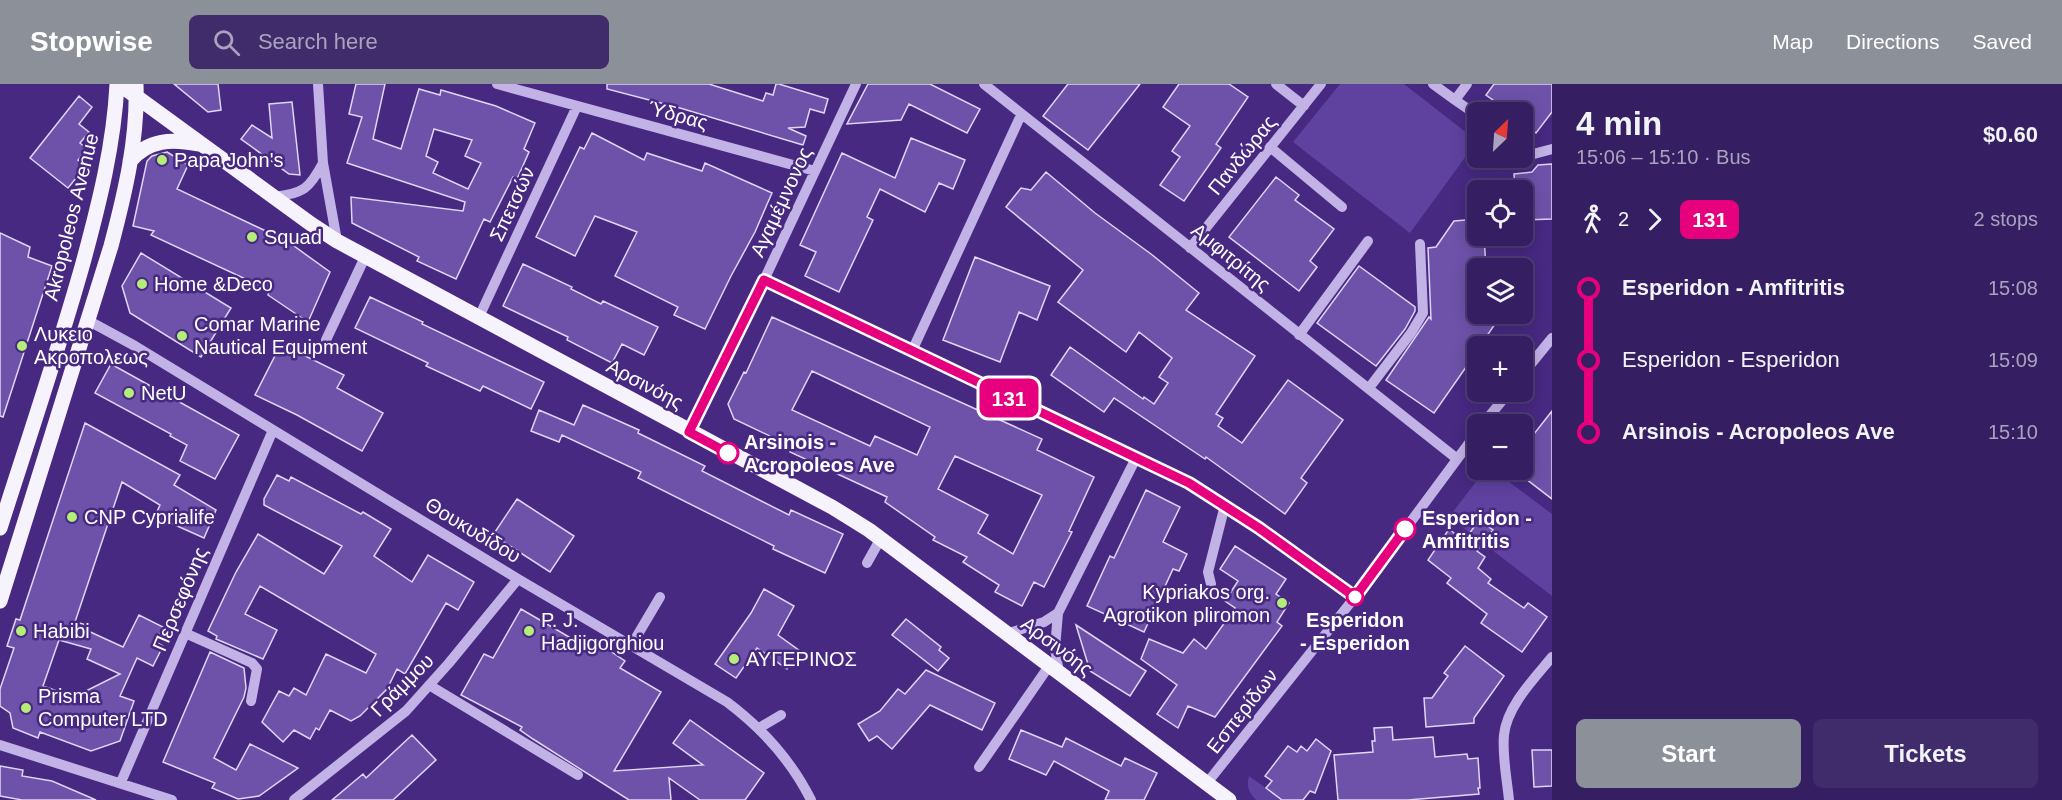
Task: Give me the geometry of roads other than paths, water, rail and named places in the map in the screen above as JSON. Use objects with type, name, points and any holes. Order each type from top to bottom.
[{"type":"main road","name":"Αρσινόης","points":[[118,84],[136,91],[204,146],[337,241],[832,507],[881,538],[1229,800]]},
{"type":"main road","name":"Akropoleos Avenue","points":[[0,528],[68,315],[100,200],[112,136],[118,84]]},
{"type":"main road","points":[[0,601],[89,321],[119,216],[130,160],[136,91]]},
{"type":"main road","points":[[130,160],[141,149],[155,143],[179,141],[204,146]]},
{"type":"street","points":[[318,84],[323,163],[337,241]]},
{"type":"street","name":"Ύδρας","points":[[497,84],[815,171]]},
{"type":"street","name":"Αγαμέμνονος","points":[[689,432],[764,280],[856,84]]},
{"type":"street","name":"Αμφιτρίτης","points":[[984,84],[1456,458]]},
{"type":"street","points":[[1276,84],[1304,106]]},
{"type":"street","name":"Πανδώρας","points":[[1190,248],[1322,84]]},
{"type":"street","points":[[1433,84],[1467,108]]},
{"type":"street","points":[[1455,100],[1467,84]]},
{"type":"street","name":"Σπετσών","points":[[479,318],[577,106]]},
{"type":"street","points":[[912,351],[1021,115]]},
{"type":"street","points":[[1270,147],[1342,207]]},
{"type":"street","points":[[1533,154],[1552,149]]},
{"type":"street","points":[[274,197],[302,191],[310,185],[323,163]]},
{"type":"street","points":[[1299,335],[1368,242]]},
{"type":"street","points":[[1369,388],[1411,333],[1423,313],[1420,244]]},
{"type":"street","points":[[326,340],[365,256]]},
{"type":"street","points":[[764,280],[1189,483],[1225,505],[1355,597]]},
{"type":"street","name":"Θουκυδίδου","points":[[89,321],[727,702],[759,728],[780,750],[811,800]]},
{"type":"street","points":[[1533,361],[1552,338]]},
{"type":"street","points":[[1491,414],[1501,402]]},
{"type":"street","name":"Περσεφόνης","points":[[121,783],[273,430]]},
{"type":"street","name":"Εσπερίδων","points":[[1207,783],[1355,597],[1467,444]]},
{"type":"street","points":[[979,767],[1054,670],[1058,614],[1136,458]]},
{"type":"street","points":[[1211,584],[1208,572],[1225,505]]},
{"type":"street","points":[[867,563],[881,538]]},
{"type":"street","name":"Γράμμου","points":[[294,800],[406,711],[518,579]]},
{"type":"street","points":[[631,646],[660,597]]},
{"type":"street","points":[[1006,634],[1044,622],[1058,614]]},
{"type":"street","points":[[185,633],[252,663],[257,669],[251,701]]},
{"type":"street","points":[[1509,800],[1504,734],[1509,717],[1518,701],[1552,657]]},
{"type":"street","points":[[429,685],[578,775]]},
{"type":"street","points":[[759,728],[782,715]]},
{"type":"street","points":[[0,745],[172,800]]},
{"type":"place","name":"Papa John's","points":[[162,160]]},
{"type":"place","name":"Squad","points":[[252,237]]},
{"type":"place","name":"Home &Deco","points":[[142,284]]},
{"type":"place","name":"Comar Marine Nautical Equipment","points":[[182,336]]},
{"type":"place","name":"Λυκειο Ακροπολεως","points":[[22,346]]},
{"type":"place","name":"NetU","points":[[129,393]]},
{"type":"place","name":"Arsinois - Acropoleos Ave","points":[[728,453]]},
{"type":"place","name":"CNP Cyprialife","points":[[72,517]]},
{"type":"place","name":"Esperidon - Amfitritis","points":[[1405,529]]},
{"type":"place","name":"Esperidon - Esperidon","points":[[1355,597]]},
{"type":"place","name":"Kypriakos org. Agrotikon pliromon","points":[[1282,603]]},
{"type":"place","name":"Habibi","points":[[21,631]]},
{"type":"place","name":"P. J. Hadjigorghiou","points":[[529,631]]},
{"type":"place","name":"ΑΥΓΕΡΙΝΟΣ","points":[[734,659]]},
{"type":"place","name":"Prisma Computer LTD","points":[[26,708]]}]
